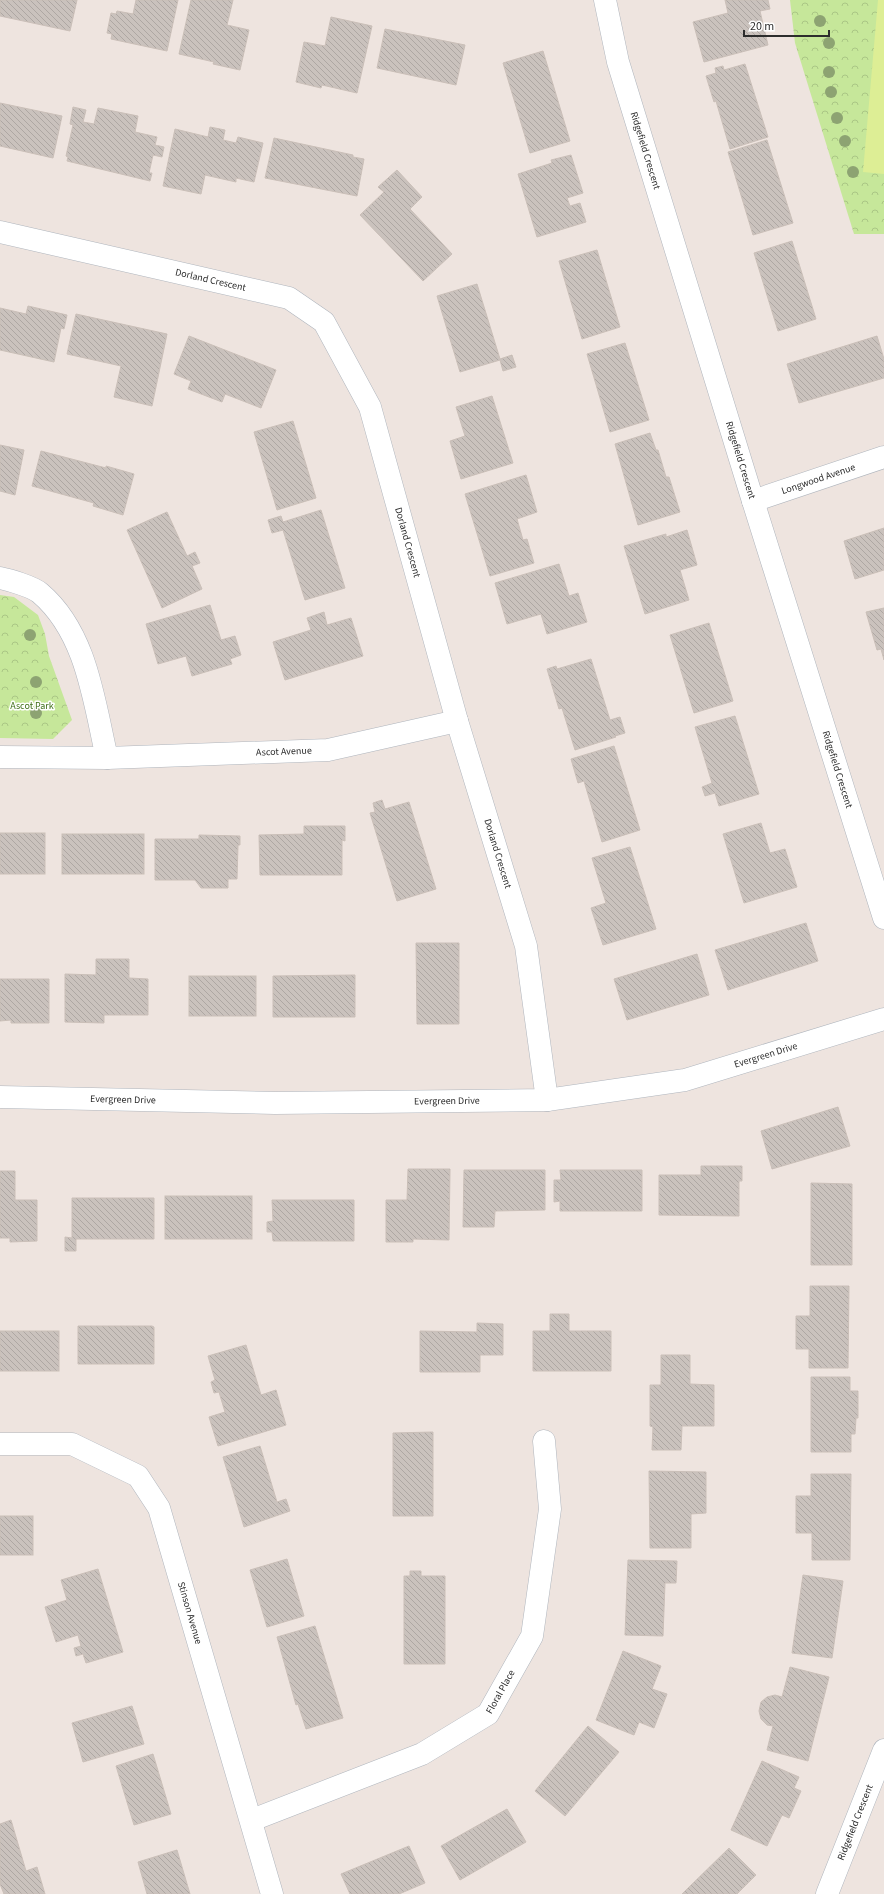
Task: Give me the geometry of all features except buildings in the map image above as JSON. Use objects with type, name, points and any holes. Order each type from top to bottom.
[{"type":"street","name":"Ridgefield Crescent","points":[[605,0],[618,62],[753,501],[884,918]]},
{"type":"street","name":"Dorland Crescent","points":[[0,232],[289,298],[324,322],[370,407],[457,721],[526,946],[547,1100]]},
{"type":"street","name":"Longwood Avenue","points":[[753,501],[884,457]]},
{"type":"street","points":[[0,578],[39,592],[66,623],[82,656],[107,758]]},
{"type":"street","name":"Ascot Avenue","points":[[0,758],[107,758],[328,750],[457,721]]},
{"type":"street","name":"Evergreen Drive","points":[[0,1097],[275,1103],[547,1100],[685,1080],[884,1019]]},
{"type":"street","name":"Floral Place","points":[[252,1820],[422,1754],[488,1714],[532,1636],[550,1509],[544,1442]]},
{"type":"street","name":"Stinson Avenue","points":[[0,1444],[72,1444],[138,1476],[159,1508],[252,1820],[272,1894]]},
{"type":"street","name":"Ridgefield Crescent","points":[[827,1894],[884,1750]]},
{"type":"green space","points":[[790,0],[884,0],[884,234],[854,234],[795,43]]},
{"type":"green space","points":[[878,0],[884,0],[884,174],[863,172]]},
{"type":"green space","name":"Ascot Park","points":[[0,595],[14,597],[38,615],[45,634],[49,656],[72,720],[53,739],[0,738]]}]
